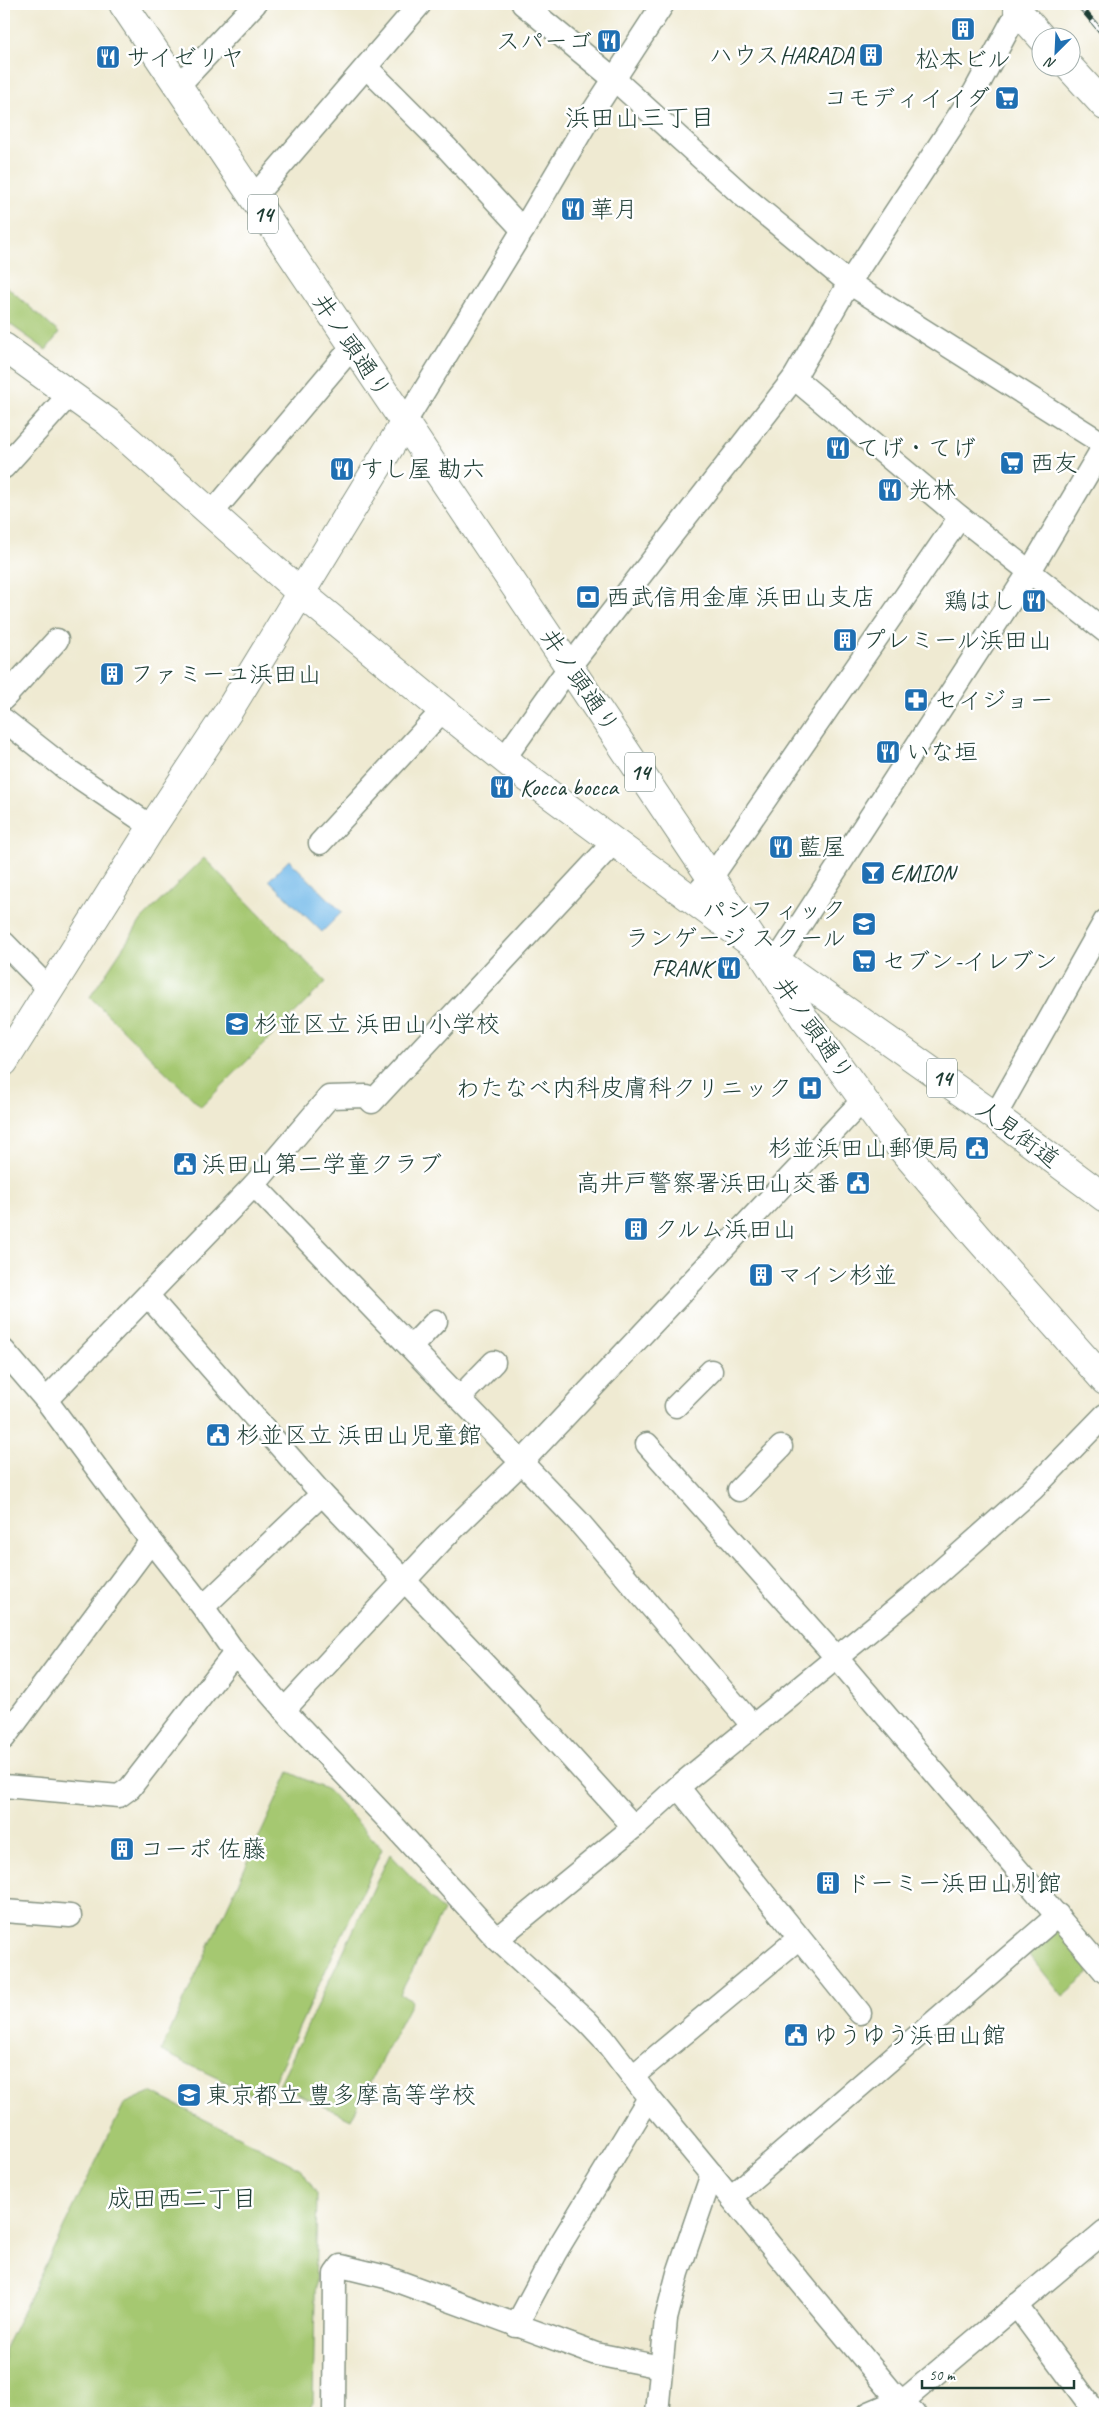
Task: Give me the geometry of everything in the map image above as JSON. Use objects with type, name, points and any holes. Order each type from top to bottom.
[{"type":"main road","name":"井ノ頭通り","points":[[123,4],[570,666],[710,878],[767,955],[804,1018],[863,1100],[920,1171],[1105,1381]]},
{"type":"main road","points":[[1018,7],[1034,28]]},
{"type":"main road","points":[[1079,78],[1105,106]]},
{"type":"main road","name":"人見街道","points":[[4,347],[108,422],[301,593],[504,759],[767,955],[1105,1196]]},
{"type":"main road","points":[[4,1062],[152,827],[228,712],[405,422]]},
{"type":"street","points":[[178,86],[255,4]]},
{"type":"street","points":[[253,198],[420,4]]},
{"type":"street","points":[[523,4],[614,79],[741,194],[849,283],[1105,444],[1030,571],[767,955]]},
{"type":"street","points":[[405,422],[614,79],[663,4]]},
{"type":"street","points":[[504,759],[570,666],[794,378],[849,283],[975,91],[1018,7]]},
{"type":"street","points":[[366,67],[446,147],[523,230]]},
{"type":"street","points":[[212,513],[353,346]]},
{"type":"street","points":[[794,378],[960,516],[1105,631]]},
{"type":"street","points":[[4,467],[70,394]]},
{"type":"street","points":[[673,886],[684,891],[694,892],[702,888],[710,878],[960,516]]},
{"type":"street","points":[[4,698],[57,640]]},
{"type":"street","points":[[320,842],[443,710]]},
{"type":"street","points":[[4,720],[65,768],[152,827]]},
{"type":"street","points":[[46,1400],[254,1186],[329,1097],[366,1096],[372,1102],[614,842]]},
{"type":"street","points":[[995,1116],[1105,921]]},
{"type":"street","points":[[4,943],[49,990]]},
{"type":"street","points":[[284,1710],[445,1537],[522,1462],[863,1100]]},
{"type":"street","points":[[254,1186],[578,1521],[753,1726]]},
{"type":"street","points":[[148,1296],[322,1494],[405,1580],[634,1827]]},
{"type":"street","points":[[411,1348],[436,1321]]},
{"type":"street","points":[[4,1351],[46,1400],[151,1541],[203,1607],[235,1653],[284,1710],[394,1825],[497,1939],[587,2021],[633,2076],[648,2098],[891,2391],[908,2407]]},
{"type":"street","points":[[460,1398],[494,1362]]},
{"type":"street","points":[[676,1406],[711,1371]]},
{"type":"street","points":[[497,1939],[634,1827],[678,1787],[917,1592],[1032,1490],[1105,1415]]},
{"type":"street","points":[[648,1444],[836,1657],[1105,1972]]},
{"type":"street","points":[[739,1490],[781,1447]]},
{"type":"street","points":[[203,1607],[322,1494]]},
{"type":"street","points":[[4,1738],[151,1541]]},
{"type":"street","points":[[4,1786],[118,1796],[130,1788],[235,1653]]},
{"type":"street","points":[[678,1787],[860,2012]]},
{"type":"street","points":[[4,1910],[70,1916]]},
{"type":"street","points":[[731,2197],[1058,1915]]},
{"type":"street","points":[[633,2076],[799,1938]]},
{"type":"street","points":[[516,2326],[555,2253],[648,2098]]},
{"type":"street","points":[[657,2413],[666,2319],[678,2273],[712,2174]]},
{"type":"street","points":[[908,2407],[909,2396],[1105,2231]]},
{"type":"street","points":[[334,2413],[335,2274],[341,2266],[386,2277],[596,2354],[662,2367]]},
{"type":"street","points":[[1016,2305],[1096,2413]]},
{"type":"street","points":[[869,2413],[908,2407]]},
{"type":"green space","points":[[5,285],[59,333],[46,350],[4,320]]},
{"type":"green space","points":[[204,858],[326,982],[201,1107],[90,997],[142,919]]},
{"type":"green space","points":[[289,1772],[328,1790],[382,1849],[265,2101],[161,2051]]},
{"type":"green space","points":[[390,1854],[443,1911],[400,1994],[412,2001],[351,2119],[279,2085]]},
{"type":"green space","points":[[1059,1927],[1090,1972],[1062,1996],[1029,1954]]},
{"type":"green space","points":[[151,2092],[301,2169],[317,2194],[313,2403],[306,2413],[4,2413],[4,2350],[124,2104]]},
{"type":"water","points":[[289,860],[342,912],[322,932],[269,880]]},
{"type":"railway","points":[[1078,4],[1105,36]]},
{"type":"place","name":"松本ビル","points":[[963,29]]},
{"type":"place","name":"スパーゴ","points":[[609,41]]},
{"type":"place","name":"ハウスHARADA","points":[[871,55]]},
{"type":"place","name":"サイゼリヤ","points":[[108,57]]},
{"type":"place","name":"コモディイイダ","points":[[1007,98]]},
{"type":"place","name":"華月","points":[[573,209]]},
{"type":"place","name":"てげ・てげ","points":[[838,448]]},
{"type":"place","name":"西友","points":[[1012,463]]},
{"type":"place","name":"すし屋 勘六","points":[[342,469]]},
{"type":"place","name":"光林","points":[[890,490]]},
{"type":"place","name":"西武信用金庫 浜田山支店","points":[[588,597]]},
{"type":"place","name":"鶏はし","points":[[1034,601]]},
{"type":"place","name":"プレミール浜田山","points":[[845,640]]},
{"type":"place","name":"ファミーユ浜田山","points":[[112,674]]},
{"type":"place","name":"セイジョー","points":[[916,700]]},
{"type":"place","name":"いな垣","points":[[888,752]]},
{"type":"place","name":"Kocca bocca","points":[[502,787]]},
{"type":"place","name":"藍屋","points":[[781,847]]},
{"type":"place","name":"EMION","points":[[873,873]]},
{"type":"place","name":"パシフィック ランゲージ スクール","points":[[864,924]]},
{"type":"place","name":"セブン-イレブン","points":[[864,961]]},
{"type":"place","name":"FRANK","points":[[729,968]]},
{"type":"place","name":"杉並区立 浜田山小学校","points":[[237,1024]]},
{"type":"place","name":"わたなべ内科皮膚科クリニック","points":[[810,1088]]},
{"type":"place","name":"杉並浜田山郵便局","points":[[977,1148]]},
{"type":"place","name":"浜田山第二学童クラブ","points":[[185,1164]]},
{"type":"place","name":"高井戸警察署浜田山交番","points":[[858,1183]]},
{"type":"place","name":"クルム浜田山","points":[[636,1229]]},
{"type":"place","name":"マイン杉並","points":[[761,1275]]},
{"type":"place","name":"杉並区立 浜田山児童館","points":[[218,1435]]},
{"type":"place","name":"コーポ 佐藤","points":[[122,1849]]},
{"type":"place","name":"ドーミー浜田山別館","points":[[828,1883]]},
{"type":"place","name":"ゆうゆう浜田山館","points":[[796,2035]]},
{"type":"place","name":"東京都立 豊多摩高等学校","points":[[189,2095]]},
{"type":"district","name":"浜田山三丁目","points":[[640,117]]},
{"type":"district","name":"成田西二丁目","points":[[182,2198]]}]
